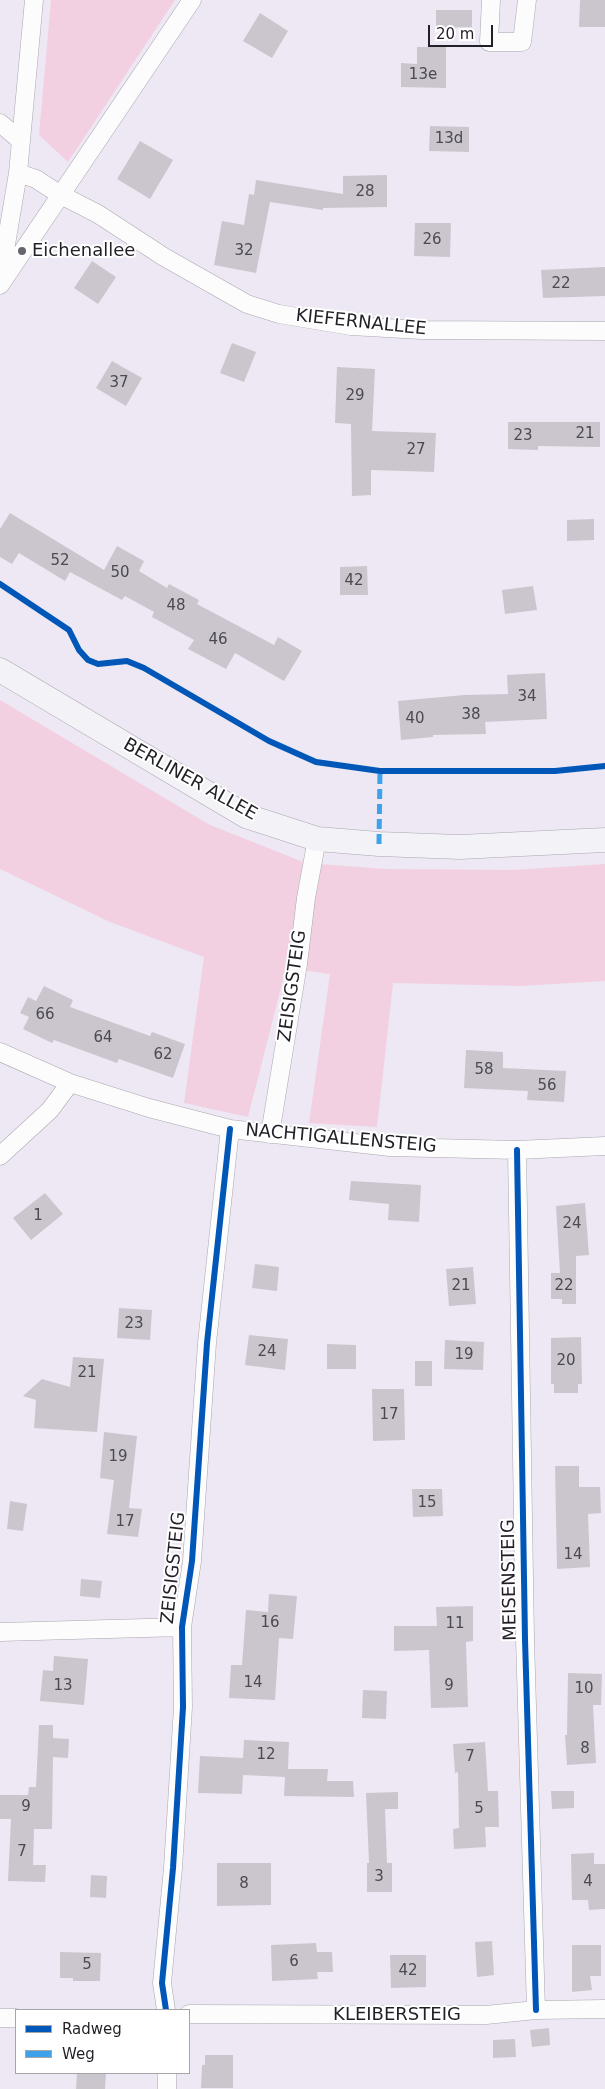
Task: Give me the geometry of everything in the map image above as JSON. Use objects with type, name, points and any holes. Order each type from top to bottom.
[{"type":"main road","name":"BERLINER ALLEE","points":[[0,670],[246,816],[317,839],[379,844],[460,846],[605,840]]},
{"type":"street","points":[[0,280],[18,173],[34,0]]},
{"type":"street","points":[[0,285],[59,194],[192,0]]},
{"type":"street","points":[[491,0],[489,42],[522,42],[528,0]]},
{"type":"street","points":[[0,124],[21,140]]},
{"type":"street","points":[[18,173],[36,179],[59,194]]},
{"type":"street","name":"KIEFERNALLEE","points":[[59,194],[98,214],[164,257],[247,304],[279,314],[351,326],[411,329],[605,331]]},
{"type":"street","name":"ZEISIGSTEIG","points":[[270,1134],[298,964],[306,898],[317,839]]},
{"type":"street","name":"NACHTIGALLENSTEIG","points":[[0,1052],[70,1084],[149,1108],[230,1129],[390,1147],[517,1150],[605,1146]]},
{"type":"street","points":[[0,1156],[50,1110],[70,1084]]},
{"type":"street","name":"ZEISIGSTEIG","points":[[166,2009],[162,1983],[173,1868],[182,1725],[182,1627],[192,1561],[207,1343],[230,1129]]},
{"type":"street","name":"MEISENSTEIG","points":[[517,1150],[530,1824],[536,2010]]},
{"type":"street","name":"ZEISIGSTEIG","points":[[0,1632],[182,1627]]},
{"type":"street","name":"KLEIBERSTEIG","points":[[190,2014],[486,2015],[536,2010],[605,2009]]},
{"type":"street","points":[[0,2018],[15,2018]]},
{"type":"street","points":[[167,2089],[168,2074]]},
{"type":"shaded area","points":[[51,0],[175,0],[68,162],[39,135]]},
{"type":"shaded area","points":[[0,700],[210,825],[306,863],[385,869],[513,870],[605,864],[605,981],[521,986],[393,983],[377,1127],[309,1123],[330,974],[286,968],[248,1117],[184,1103],[204,957],[110,922],[0,869]]},
{"type":"building","points":[[580,0],[605,0],[605,27],[579,27]]},
{"type":"building","points":[[436,10],[472,10],[472,27],[436,28]]},
{"type":"building","points":[[260,13],[288,31],[272,58],[243,41]]},
{"type":"building","points":[[417,47],[446,47],[446,88],[401,87],[401,63],[417,64]]},
{"type":"building","points":[[430,126],[469,127],[469,152],[429,151]]},
{"type":"building","points":[[140,141],[173,160],[150,199],[117,179]]},
{"type":"building","points":[[387,175],[387,207],[323,208],[323,210],[270,202],[256,273],[214,265],[222,221],[244,225],[249,194],[254,195],[256,180],[343,194],[343,176]]},
{"type":"building","points":[[415,223],[451,223],[450,257],[414,256]]},
{"type":"building","points":[[92,261],[116,277],[98,304],[74,288]]},
{"type":"building","points":[[605,267],[605,296],[543,298],[541,270]]},
{"type":"building","points":[[232,343],[256,352],[244,382],[220,373]]},
{"type":"building","points":[[112,361],[142,378],[126,406],[96,388]]},
{"type":"building","points":[[337,367],[375,369],[372,431],[436,433],[434,472],[371,470],[371,495],[352,496],[351,424],[335,423]]},
{"type":"building","points":[[508,422],[600,422],[600,447],[538,446],[538,450],[508,449]]},
{"type":"building","points":[[10,513],[104,570],[117,546],[144,561],[139,571],[167,588],[169,584],[199,600],[197,604],[274,645],[278,637],[302,651],[284,681],[235,653],[226,669],[188,649],[194,640],[152,617],[154,612],[125,596],[122,600],[70,572],[65,581],[19,553],[12,564],[0,557],[0,529]]},
{"type":"building","points":[[594,519],[594,540],[567,541],[567,520]]},
{"type":"building","points":[[367,566],[368,595],[340,595],[340,567]]},
{"type":"building","points":[[533,586],[537,610],[505,614],[502,590]]},
{"type":"building","points":[[545,673],[547,719],[485,722],[486,734],[433,735],[433,737],[401,740],[398,701],[464,695],[508,694],[507,675]]},
{"type":"building","points":[[44,986],[73,1000],[70,1007],[150,1036],[152,1032],[185,1044],[173,1078],[119,1059],[117,1063],[54,1040],[52,1043],[23,1029],[29,1017],[20,1013],[28,997],[36,1001]]},
{"type":"building","points":[[466,1050],[503,1052],[503,1068],[566,1071],[564,1102],[527,1100],[528,1091],[464,1088]]},
{"type":"building","points":[[351,1181],[421,1185],[419,1222],[388,1220],[389,1204],[349,1200]]},
{"type":"building","points":[[45,1193],[63,1214],[31,1240],[13,1218]]},
{"type":"building","points":[[585,1203],[589,1255],[576,1256],[576,1304],[562,1304],[562,1299],[551,1299],[551,1273],[560,1273],[556,1206]]},
{"type":"building","points":[[255,1264],[279,1267],[277,1291],[252,1288]]},
{"type":"building","points":[[473,1267],[476,1304],[449,1306],[446,1269]]},
{"type":"building","points":[[119,1308],[152,1310],[150,1340],[117,1338]]},
{"type":"building","points":[[249,1335],[288,1339],[285,1370],[245,1365]]},
{"type":"building","points":[[581,1337],[582,1384],[578,1384],[578,1393],[554,1393],[554,1384],[551,1384],[551,1338]]},
{"type":"building","points":[[445,1340],[484,1342],[483,1370],[444,1369]]},
{"type":"building","points":[[327,1344],[356,1345],[356,1369],[327,1369]]},
{"type":"building","points":[[73,1357],[104,1359],[97,1432],[34,1428],[36,1400],[23,1396],[42,1379],[70,1387]]},
{"type":"building","points":[[415,1361],[432,1361],[432,1386],[415,1386]]},
{"type":"building","points":[[372,1389],[404,1389],[405,1440],[373,1441]]},
{"type":"building","points":[[104,1432],[137,1436],[129,1508],[142,1509],[138,1537],[107,1534],[114,1480],[100,1478]]},
{"type":"building","points":[[555,1466],[579,1466],[579,1487],[600,1487],[601,1513],[588,1514],[590,1567],[557,1569]]},
{"type":"building","points":[[412,1489],[442,1489],[443,1516],[413,1517]]},
{"type":"building","points":[[10,1501],[27,1504],[23,1531],[7,1529]]},
{"type":"building","points":[[81,1579],[102,1581],[100,1598],[80,1596]]},
{"type":"building","points":[[269,1594],[297,1596],[293,1639],[279,1638],[275,1700],[229,1698],[231,1665],[242,1665],[246,1610],[268,1612]]},
{"type":"building","points":[[473,1606],[473,1641],[466,1642],[468,1707],[431,1708],[429,1650],[394,1651],[394,1626],[437,1626],[436,1607]]},
{"type":"building","points":[[54,1656],[88,1659],[84,1705],[40,1701],[43,1670],[53,1671]]},
{"type":"building","points":[[568,1673],[602,1674],[601,1705],[593,1705],[596,1763],[567,1765],[565,1735],[567,1735]]},
{"type":"building","points":[[363,1690],[387,1691],[386,1719],[362,1718]]},
{"type":"building","points":[[39,1725],[53,1725],[53,1738],[69,1739],[68,1758],[53,1757],[52,1829],[34,1829],[33,1865],[46,1865],[45,1882],[8,1881],[11,1819],[0,1819],[0,1795],[28,1795],[29,1787],[36,1787]]},
{"type":"building","points":[[244,1740],[289,1742],[288,1769],[328,1769],[327,1781],[353,1781],[354,1797],[284,1796],[285,1777],[243,1775],[242,1794],[198,1793],[200,1756],[243,1758]]},
{"type":"building","points":[[485,1742],[488,1791],[498,1791],[499,1827],[485,1827],[486,1847],[454,1849],[453,1829],[459,1828],[458,1772],[455,1773],[453,1744]]},
{"type":"building","points":[[551,1791],[574,1791],[574,1808],[552,1809]]},
{"type":"building","points":[[398,1792],[398,1809],[385,1809],[387,1863],[392,1863],[392,1892],[367,1892],[367,1863],[369,1863],[366,1793]]},
{"type":"building","points":[[594,1853],[594,1864],[605,1864],[605,1909],[589,1910],[588,1900],[572,1900],[571,1854]]},
{"type":"building","points":[[217,1863],[271,1863],[271,1905],[217,1906]]},
{"type":"building","points":[[91,1875],[107,1876],[106,1898],[90,1897]]},
{"type":"building","points":[[492,1941],[494,1975],[477,1977],[475,1942]]},
{"type":"building","points":[[316,1943],[317,1952],[332,1952],[333,1972],[317,1972],[318,1979],[272,1981],[271,1945]]},
{"type":"building","points":[[572,1945],[601,1945],[601,1976],[590,1976],[592,1990],[572,1992]]},
{"type":"building","points":[[60,1952],[101,1953],[100,1981],[73,1981],[73,1978],[60,1978]]},
{"type":"building","points":[[390,1955],[426,1955],[426,1987],[391,1988]]},
{"type":"building","points":[[549,2028],[550,2045],[532,2047],[530,2030]]},
{"type":"building","points":[[515,2039],[516,2057],[493,2058],[493,2040]]},
{"type":"building","points":[[205,2055],[233,2055],[233,2088],[201,2088],[202,2065],[205,2065]]},
{"type":"building","points":[[77,2074],[106,2074],[105,2089],[76,2089]]},
{"type":"marked path","points":[[379,844],[380,771]]},
{"type":"cycle path","points":[[0,584],[69,630],[79,650],[88,660],[98,664],[127,661],[144,668],[269,741],[316,762],[380,771],[555,771],[605,766]]},
{"type":"cycle path","points":[[166,2009],[162,1983],[173,1868],[183,1707],[182,1627],[192,1561],[207,1343],[230,1129]]},
{"type":"cycle path","points":[[517,1150],[525,1639],[536,2010]]},
{"type":"place","name":"Eichenallee","points":[[22,251]]}]
